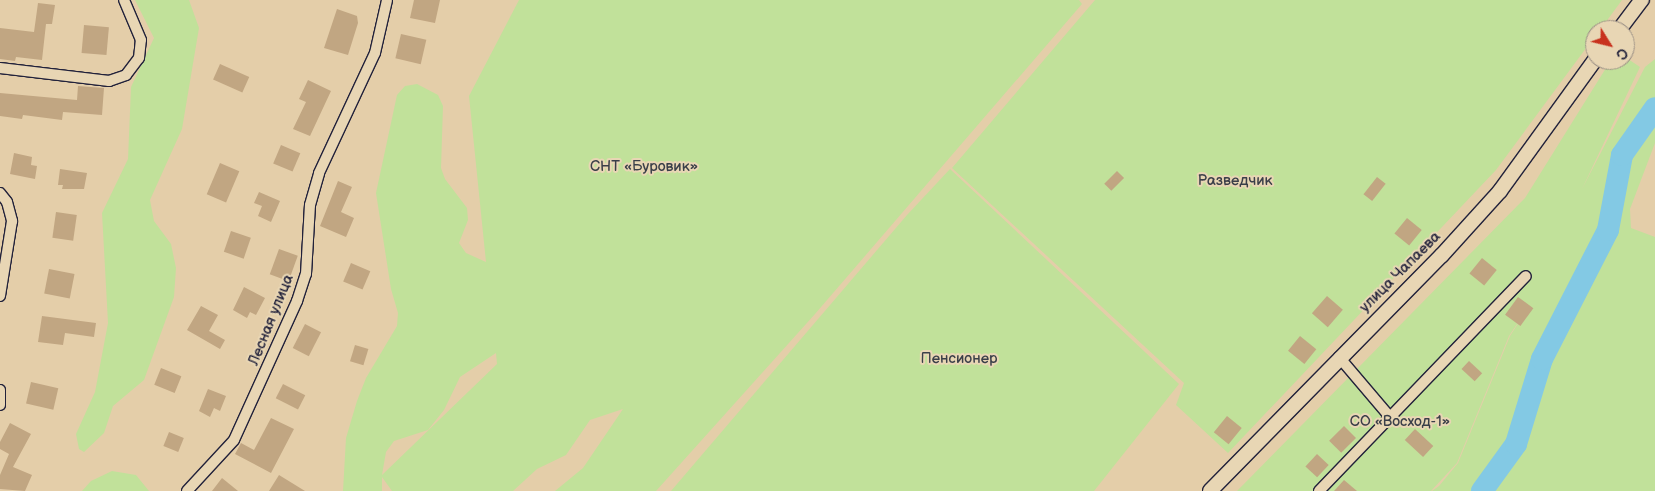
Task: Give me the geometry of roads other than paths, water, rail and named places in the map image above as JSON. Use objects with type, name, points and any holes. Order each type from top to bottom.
[{"type":"street","points":[[0,68],[109,81],[126,75],[139,58],[141,40],[124,0]]},
{"type":"street","name":"Лесная улица","points":[[187,491],[234,440],[297,301],[306,274],[310,205],[319,173],[375,53],[387,0]]},
{"type":"street","points":[[1626,20],[1642,0]]},
{"type":"street","name":"улица Чапаева","points":[[1210,491],[1339,357],[1442,255],[1500,190],[1588,70]]},
{"type":"street","points":[[0,193],[7,202],[12,222],[0,296]]},
{"type":"street","points":[[1319,491],[1526,276]]},
{"type":"street","points":[[1339,357],[1390,417]]},
{"type":"street","points":[[0,390],[0,405]]},
{"type":"waterway","points":[[1482,491],[1516,444],[1542,359],[1608,230],[1622,155],[1655,108]]},
{"type":"park label","name":"СНТ «Буровик»","points":[[644,167]]},
{"type":"park label","name":"Разведчик","points":[[1235,181]]},
{"type":"park label","name":"Пенсионер","points":[[959,359]]},
{"type":"park label","name":"СО «Восход-1»","points":[[1400,422]]}]
